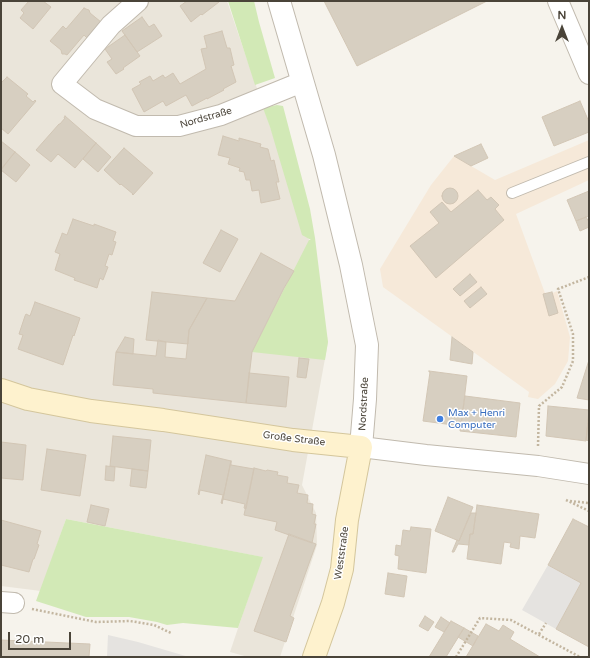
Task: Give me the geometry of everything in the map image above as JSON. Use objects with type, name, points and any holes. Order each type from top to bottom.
[{"type":"main road","name":"Große Straße","points":[[1,390],[28,399],[91,411],[164,420],[293,440],[361,446]]},
{"type":"main road","name":"Weststraße","points":[[314,657],[333,602],[342,569],[347,520],[361,446]]},
{"type":"street","name":"Nordstraße","points":[[138,1],[111,25],[62,84],[95,109],[136,126],[179,126],[221,115],[302,82]]},
{"type":"street","name":"Nordstraße","points":[[278,1],[324,155],[350,265],[366,345],[365,399],[361,446]]},
{"type":"street","points":[[558,1],[589,74]]},
{"type":"street","name":"Große Straße","points":[[361,446],[426,455],[538,466],[589,474]]},
{"type":"lane","points":[[512,193],[589,162]]},
{"type":"path","points":[[538,466],[539,406],[562,387],[573,361],[574,334],[558,289],[589,277]]},
{"type":"path","points":[[589,503],[566,500],[589,511]]},
{"type":"path","points":[[7,602],[96,622],[130,621],[154,626],[171,632]]},
{"type":"path","points":[[456,657],[480,618],[511,620],[580,657]]},
{"type":"path","points":[[539,634],[546,623]]},
{"type":"shaded area","points":[[1,1],[227,1],[309,240],[328,342],[302,485],[316,513],[317,545],[280,657],[248,657],[230,652],[262,557],[66,519],[41,591],[1,586]]},
{"type":"shaded area","points":[[589,140],[589,180],[516,214],[546,296],[557,291],[570,337],[568,361],[555,384],[538,399],[528,397],[529,392],[383,287],[380,269],[431,185],[454,156],[495,180]]},
{"type":"shaded area","points":[[548,565],[581,583],[556,629],[522,610]]},
{"type":"shaded area","points":[[108,635],[138,642],[189,657],[107,657]]},
{"type":"green space","points":[[228,1],[254,1],[275,78],[255,85]]},
{"type":"green space","points":[[277,105],[283,106],[310,209],[328,342],[325,360],[252,352],[309,240],[311,240],[302,235],[263,108]]},
{"type":"green space","points":[[66,519],[263,557],[238,628],[183,623],[167,625],[129,617],[86,617],[36,601]]},
{"type":"building","points":[[29,1],[43,1],[51,7],[33,29],[20,18],[24,13],[21,10]]},
{"type":"building","points":[[187,1],[219,2],[191,22],[180,6]]},
{"type":"building","points":[[324,1],[487,1],[357,66]]},
{"type":"building","points":[[84,8],[89,10],[90,13],[101,22],[87,38],[84,35],[67,55],[62,54],[61,50],[50,41],[63,26],[66,29]]},
{"type":"building","points":[[142,17],[149,27],[154,24],[162,36],[137,52],[122,31]]},
{"type":"building","points":[[222,31],[227,48],[230,48],[234,65],[231,66],[236,82],[223,89],[224,90],[192,106],[186,95],[166,106],[163,101],[144,112],[132,89],[141,84],[139,82],[150,76],[153,81],[163,75],[165,78],[173,73],[180,84],[206,69],[201,49],[207,48],[204,36]]},
{"type":"building","points":[[125,35],[140,56],[116,74],[107,62],[112,59],[105,49]]},
{"type":"building","points":[[7,77],[28,94],[26,96],[33,102],[35,100],[36,101],[8,134],[1,128],[1,83]]},
{"type":"building","points":[[580,101],[589,122],[589,132],[554,146],[542,117]]},
{"type":"building","points":[[65,116],[96,143],[75,168],[58,154],[51,162],[36,150],[60,124]]},
{"type":"building","points":[[223,136],[239,141],[239,138],[261,144],[260,147],[268,149],[271,161],[274,160],[279,182],[276,182],[280,199],[261,203],[259,190],[252,191],[250,180],[246,180],[244,172],[239,171],[240,168],[228,164],[230,158],[218,155]]},
{"type":"building","points":[[1,141],[15,152],[1,169]]},
{"type":"building","points":[[96,143],[111,157],[98,172],[83,159]]},
{"type":"building","points":[[481,144],[488,158],[471,166],[454,156]]},
{"type":"building","points":[[124,148],[153,173],[133,195],[104,170]]},
{"type":"building","points":[[15,152],[30,165],[16,182],[1,170]]},
{"type":"building","points":[[450,188],[456,190],[458,196],[456,202],[450,204],[444,202],[442,196],[444,190]]},
{"type":"building","points":[[478,190],[487,200],[491,197],[499,205],[495,209],[504,220],[436,278],[410,246],[439,223],[430,212],[442,202],[451,212]]},
{"type":"building","points":[[589,191],[589,216],[576,221],[567,200]]},
{"type":"building","points":[[586,217],[589,222],[589,227],[580,231],[576,221]]},
{"type":"building","points":[[73,219],[94,226],[94,224],[116,232],[113,241],[116,242],[112,255],[109,254],[105,266],[108,267],[103,280],[100,278],[97,288],[74,280],[75,278],[55,270],[60,254],[55,252],[62,233],[67,235]]},
{"type":"building","points":[[221,230],[238,239],[220,272],[203,263]]},
{"type":"building","points":[[261,253],[294,271],[252,352],[246,403],[153,393],[153,389],[113,385],[116,352],[156,356],[158,340],[166,342],[165,357],[186,359],[189,330],[207,298],[235,301]]},
{"type":"building","points":[[470,274],[477,282],[460,296],[453,289]]},
{"type":"building","points":[[481,287],[487,294],[470,308],[464,301]]},
{"type":"building","points":[[152,292],[207,298],[189,330],[188,344],[146,340]]},
{"type":"building","points":[[552,292],[558,313],[549,316],[543,294]]},
{"type":"building","points":[[35,302],[80,318],[63,365],[18,349],[23,335],[19,334],[25,316],[26,314],[30,316]]},
{"type":"building","points":[[125,337],[134,339],[133,354],[116,352]]},
{"type":"building","points":[[452,337],[473,352],[472,364],[450,360]]},
{"type":"building","points":[[299,358],[309,359],[306,378],[297,377]]},
{"type":"building","points":[[589,360],[589,400],[577,398]]},
{"type":"building","points":[[429,371],[467,376],[461,426],[423,421]]},
{"type":"building","points":[[249,373],[289,377],[286,407],[246,403]]},
{"type":"building","points":[[465,396],[520,403],[516,437],[460,431]]},
{"type":"building","points":[[548,406],[589,410],[586,441],[546,436]]},
{"type":"building","points":[[589,413],[589,441],[586,440]]},
{"type":"building","points":[[113,436],[151,440],[148,471],[110,466]]},
{"type":"building","points":[[1,442],[26,445],[23,480],[1,478]]},
{"type":"building","points":[[47,449],[86,455],[80,496],[41,490]]},
{"type":"building","points":[[206,455],[231,461],[222,503],[223,495],[200,490],[199,495],[198,494]]},
{"type":"building","points":[[231,461],[231,465],[254,469],[246,509],[244,508],[245,504],[223,499],[222,504],[222,503]]},
{"type":"building","points":[[106,466],[115,467],[114,481],[105,480]]},
{"type":"building","points":[[254,468],[278,472],[277,475],[288,477],[287,483],[299,485],[297,493],[308,495],[307,503],[313,504],[312,514],[316,515],[314,524],[316,524],[312,543],[275,530],[277,522],[244,515]]},
{"type":"building","points":[[132,469],[148,471],[146,488],[130,486]]},
{"type":"building","points":[[448,497],[473,507],[459,541],[435,531]]},
{"type":"building","points":[[91,505],[109,509],[105,526],[87,522]]},
{"type":"building","points":[[477,505],[539,514],[535,538],[520,536],[519,549],[510,547],[511,543],[504,542],[501,564],[467,559],[470,534],[473,534]]},
{"type":"building","points":[[471,513],[476,513],[473,534],[470,534],[469,545],[458,544],[454,552],[452,552],[457,540],[459,541]]},
{"type":"building","points":[[573,519],[589,527],[589,647],[556,629],[581,583],[548,565]]},
{"type":"building","points":[[1,520],[41,531],[37,544],[39,545],[29,572],[1,565]]},
{"type":"building","points":[[411,527],[431,529],[426,573],[398,569],[399,556],[395,555],[396,545],[401,546],[403,530],[410,531]]},
{"type":"building","points":[[289,534],[316,544],[290,616],[294,618],[286,642],[254,631]]},
{"type":"building","points":[[388,573],[407,576],[404,597],[385,594]]},
{"type":"building","points":[[425,616],[434,622],[428,631],[419,626]]},
{"type":"building","points":[[441,617],[450,623],[444,632],[435,627]]},
{"type":"building","points":[[451,621],[464,628],[446,657],[429,657]]},
{"type":"building","points":[[486,624],[499,631],[503,625],[514,632],[510,639],[540,657],[466,657]]},
{"type":"building","points":[[464,628],[478,636],[473,646],[458,637]]},
{"type":"building","points":[[1,640],[90,644],[89,657],[1,657]]},
{"type":"place","name":"Max + Henri Computer","points":[[440,419]]}]
